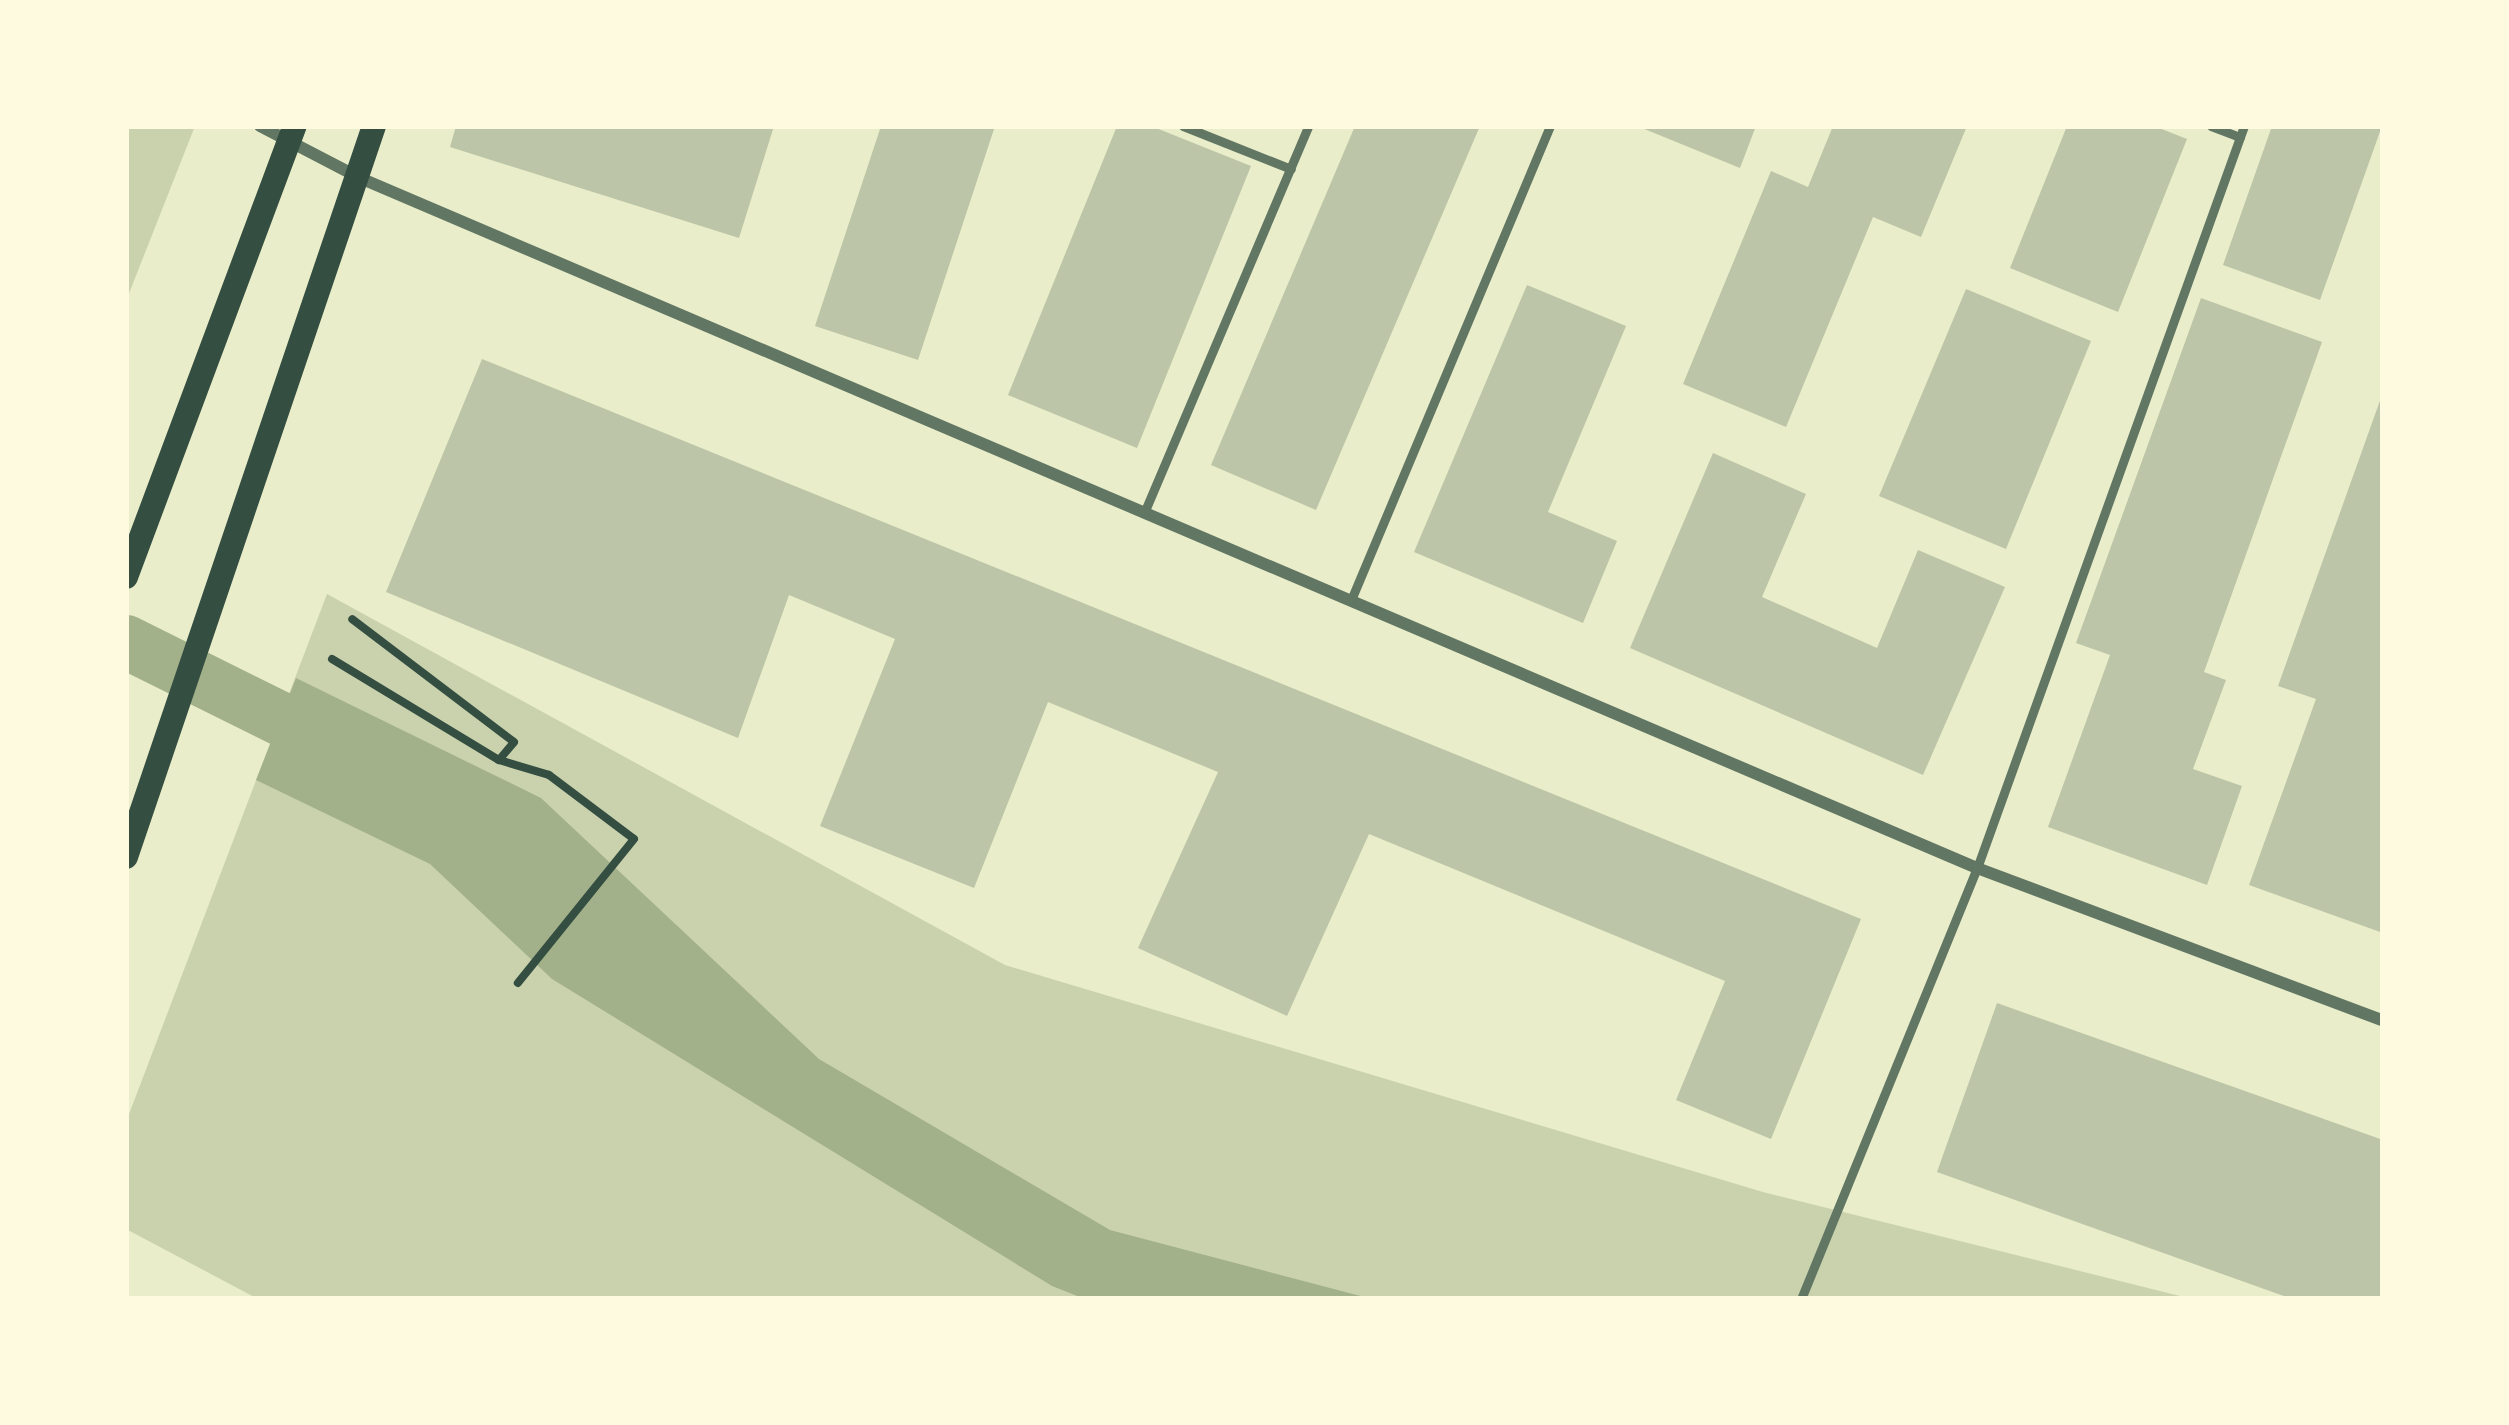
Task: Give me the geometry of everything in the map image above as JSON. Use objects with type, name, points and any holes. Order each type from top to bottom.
[{"type":"main road","points":[[126,857],[374,126]]},
{"type":"main road","points":[[126,577],[292,134]]},
{"type":"street","points":[[260,126],[292,134],[360,178],[1978,868],[2383,1021]]},
{"type":"lane","points":[[1183,126],[1291,169]]},
{"type":"lane","points":[[1144,513],[1308,126]]},
{"type":"lane","points":[[1351,600],[1550,126]]},
{"type":"lane","points":[[1801,1299],[1978,868],[2242,132],[2211,126]]},
{"type":"path","points":[[352,620],[514,742],[499,760]]},
{"type":"path","points":[[332,659],[499,760],[549,775],[634,839],[518,983]]},
{"type":"shaded area","points":[[126,126],[195,126],[126,301]]},
{"type":"shaded area","points":[[327,594],[1005,965],[1763,1192],[2192,1299],[258,1299],[126,1229],[126,1122]]},
{"type":"shaded area","points":[[296,678],[541,798],[819,1059],[1110,1230],[1372,1299],[1085,1299],[1052,1286],[552,979],[430,864],[256,780]]},
{"type":"building","points":[[456,126],[774,126],[739,238],[450,147]]},
{"type":"building","points":[[881,126],[995,126],[918,360],[815,326]]},
{"type":"building","points":[[1117,126],[1151,126],[1251,166],[1137,448],[1008,395]]},
{"type":"building","points":[[1355,126],[1480,126],[1316,510],[1211,465]]},
{"type":"building","points":[[1637,126],[1756,126],[1740,168]]},
{"type":"building","points":[[1833,126],[1967,126],[1921,237],[1873,217],[1786,427],[1683,384],[1771,171],[1808,187]]},
{"type":"building","points":[[2067,126],[2154,126],[2187,139],[2118,312],[2010,268]]},
{"type":"building","points":[[2272,126],[2382,126],[2320,300],[2223,265]]},
{"type":"building","points":[[1527,285],[1626,326],[1548,512],[1617,541],[1583,623],[1414,552]]},
{"type":"building","points":[[1966,289],[2091,341],[2006,549],[1879,496]]},
{"type":"building","points":[[2201,298],[2322,342],[2204,672],[2226,680],[2193,769],[2242,786],[2207,885],[2048,827],[2110,655],[2076,643]]},
{"type":"building","points":[[482,359],[1861,919],[1771,1139],[1676,1100],[1725,981],[1369,834],[1287,1016],[1138,948],[1218,772],[1048,702],[974,888],[820,826],[895,639],[789,595],[738,738],[386,592]]},
{"type":"building","points":[[2382,395],[2383,933],[2249,885],[2316,699],[2278,686]]},
{"type":"building","points":[[1713,453],[1806,494],[1762,597],[1877,648],[1918,550],[2005,587],[1923,775],[1630,648]]},
{"type":"building","points":[[1997,1003],[2383,1140],[2383,1299],[2292,1299],[1937,1172]]},
{"type":"waterway","points":[[126,642],[344,750]]}]
